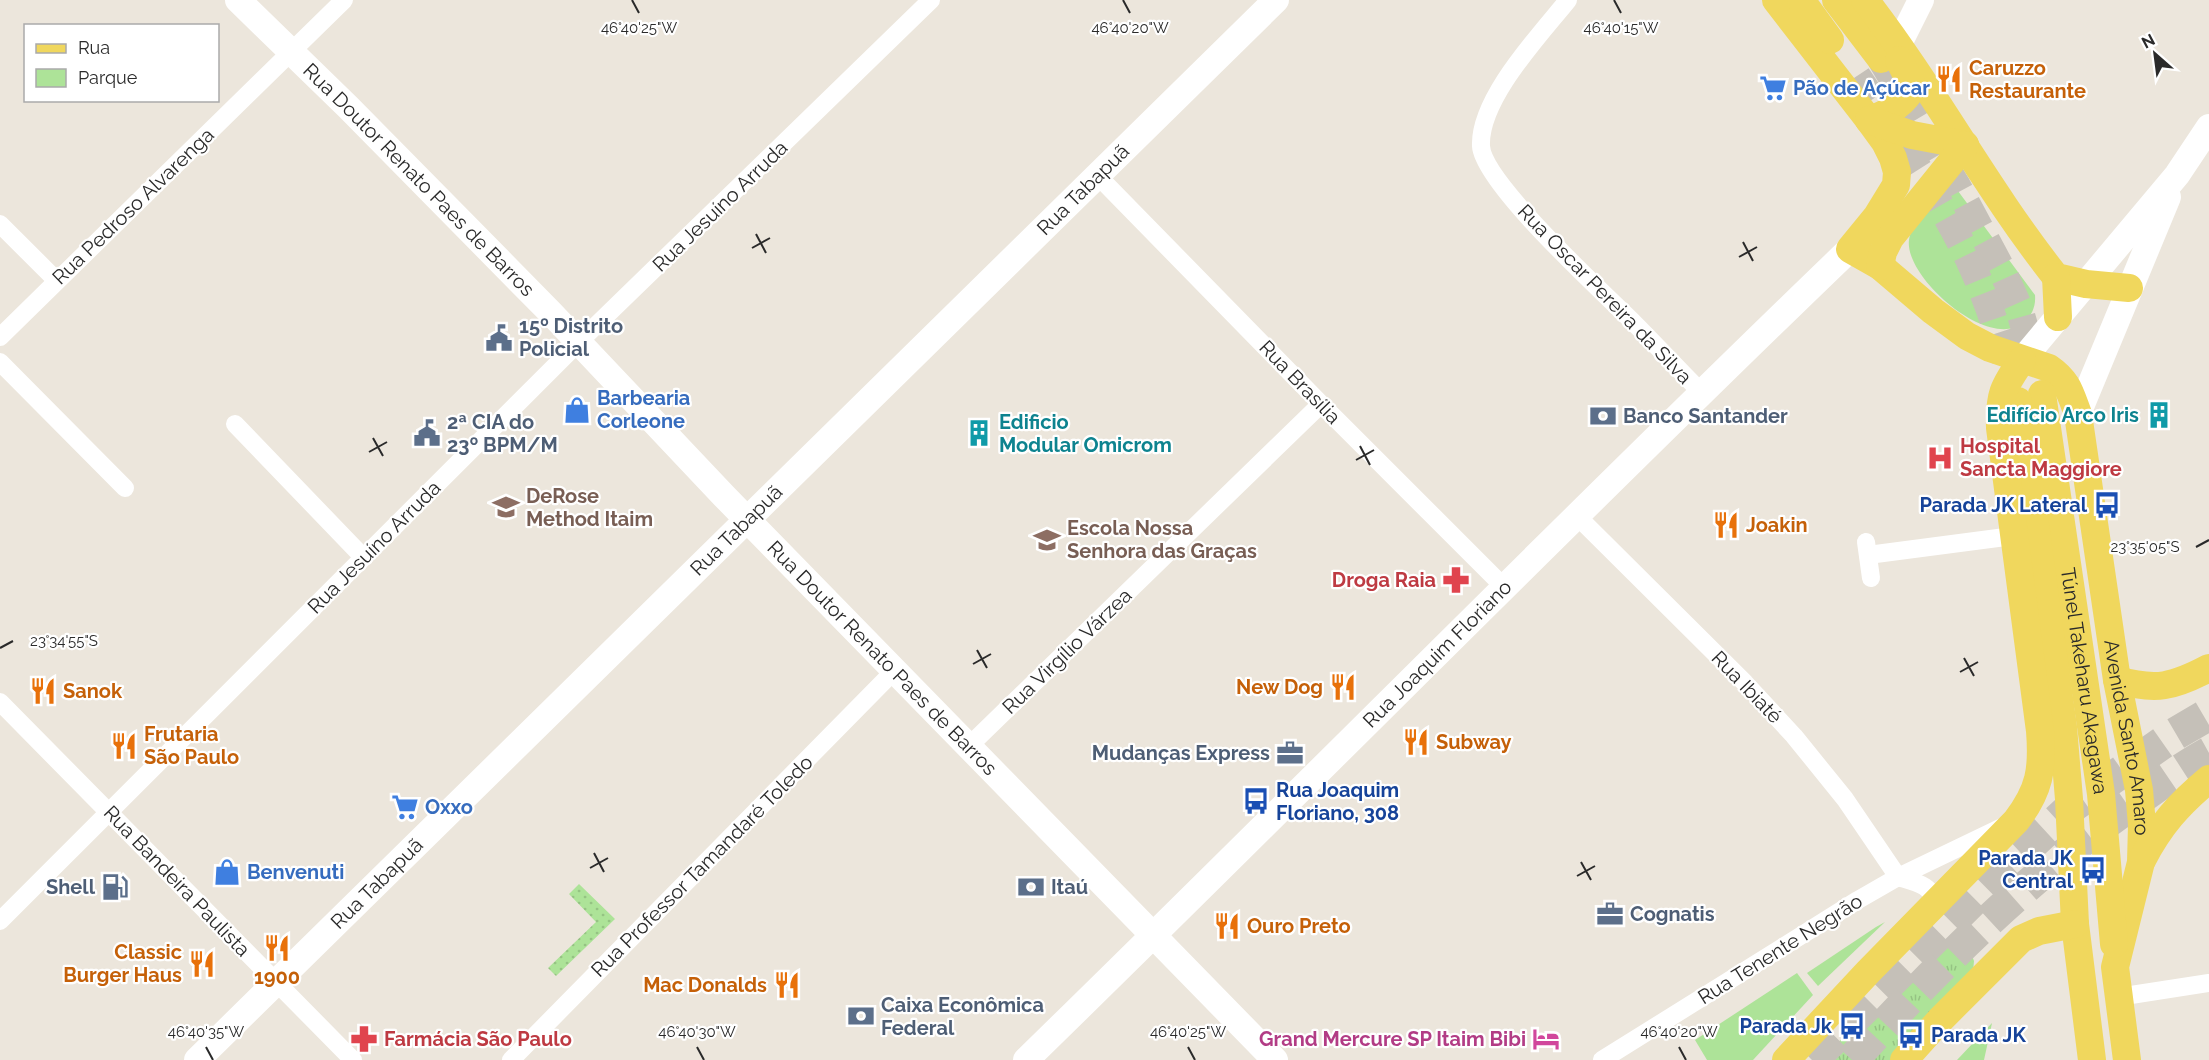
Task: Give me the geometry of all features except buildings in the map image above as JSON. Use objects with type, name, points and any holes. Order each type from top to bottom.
[{"type":"main road","points":[[1776,0],[1869,120],[1893,158],[1897,172],[1896,185],[1878,216],[1850,249]]},
{"type":"main road","points":[[1802,0],[1857,76]]},
{"type":"main road","points":[[1836,0],[1898,59],[1913,87],[1899,104],[1869,120]]},
{"type":"main road","points":[[1865,0],[1890,52],[1965,145],[1989,183],[2056,277],[2058,317]]},
{"type":"main road","points":[[1869,120],[1912,135],[1965,145]]},
{"type":"main road","points":[[1880,266],[1883,252],[1890,238],[1965,145]]},
{"type":"main road","name":"Avenida Santo Amaro","points":[[1850,249],[1880,266],[1933,311],[1967,336],[1990,348],[2049,368],[2058,374],[2067,384],[2078,414],[2117,680],[2139,790],[2142,825],[2141,862],[2115,967],[2127,1060]]},
{"type":"main road","points":[[2056,277],[2086,284],[2129,288]]},
{"type":"main road","points":[[1786,1060],[2016,821],[2027,807],[2038,784],[2042,766],[2040,731],[2013,536],[1999,408],[2001,394],[2022,360]]},
{"type":"main road","name":"Túnel Takeharu Akagawa","points":[[2075,924],[2063,728],[2030,398],[2101,794],[2115,967]]},
{"type":"main road","points":[[2117,680],[2154,688],[2174,684],[2209,668]]},
{"type":"main road","points":[[2141,862],[2162,825],[2183,801],[2209,779]]},
{"type":"main road","points":[[1904,1060],[2021,939],[2039,931],[2075,924],[2092,1060]]},
{"type":"street","name":"Rua Doutor Renato Paes de Barros","points":[[238,0],[348,106],[579,342],[894,672],[1275,1060]]},
{"type":"street","name":"Rua Pedroso Alvarenga","points":[[0,337],[344,0]]},
{"type":"street","name":"Rua Jesuíno Arruda","points":[[0,921],[579,342],[931,0]]},
{"type":"street","name":"Rua Tabapuã","points":[[196,1060],[1276,0]]},
{"type":"street","name":"Rua Oscar Pereira da Silva","points":[[1568,0],[1503,84],[1490,107],[1483,127],[1481,148],[1489,168],[1509,195],[1701,392]]},
{"type":"street","points":[[1890,52],[1921,0]]},
{"type":"street","points":[[2022,360],[2177,175],[2209,127]]},
{"type":"street","name":"Rua Brasília","points":[[1097,175],[1321,404],[1504,586]]},
{"type":"street","points":[[2078,414],[2177,175]]},
{"type":"street","points":[[0,224],[56,280]]},
{"type":"street","name":"Rua Joaquim Floriano","points":[[1026,1060],[1576,515],[1850,249]]},
{"type":"street","points":[[0,362],[125,488]]},
{"type":"street","name":"Rua Virgílio Várzea","points":[[968,747],[1321,404]]},
{"type":"street","points":[[235,424],[363,557]]},
{"type":"street","name":"Rua Ibiaté","points":[[1576,515],[1745,683],[1794,736],[1845,799],[1898,877]]},
{"type":"street","points":[[1871,578],[1867,549],[2013,536]]},
{"type":"street","name":"Rua Professor Tamandaré Toledo","points":[[511,1060],[894,672]]},
{"type":"street","name":"Rua Bandeira Paulista","points":[[0,702],[111,812],[353,1060]]},
{"type":"street","name":"Rua Tenente Negrão","points":[[1602,1060],[1804,932],[1898,877],[2016,821]]},
{"type":"street","points":[[1898,877],[1921,884],[1930,890],[1934,898],[1934,906]]},
{"type":"street","points":[[2118,997],[2209,983]]},
{"type":"green space","points":[[1949,190],[1958,191],[2035,295],[2033,310],[2023,323],[2008,329],[1990,327],[1970,319],[1951,306],[1920,273],[1911,255],[1909,240],[1911,233],[1925,213]]},
{"type":"green space","points":[[579,884],[615,919],[556,976],[548,968],[596,922],[569,894]]},
{"type":"green space","points":[[1885,922],[1818,986],[1807,973],[1876,927]]},
{"type":"green space","points":[[1945,943],[1956,943],[1969,948],[1974,961],[1973,972],[1897,1060],[1819,1060],[1832,1046],[1875,1017]]},
{"type":"green space","points":[[1797,973],[1813,995],[1753,1060],[1707,1060],[1695,1040]]},
{"type":"green space","points":[[1992,1023],[1984,1060],[1957,1060]]},
{"type":"tunnel","points":[[1881,59],[1957,186],[2002,270],[2019,308],[2037,371]]},
{"type":"tunnel","points":[[1857,76],[1916,165],[1956,233],[1975,271],[1997,329],[2010,374]]},
{"type":"tunnel","points":[[1812,1060],[2002,871],[2074,805],[2175,734],[2209,714]]},
{"type":"tunnel","points":[[1852,1060],[1951,957],[2056,861],[2170,777],[2209,753]]},
{"type":"place","name":"Caruzzo Restaurante","points":[[1949,79]]},
{"type":"place","name":"Pão de Açúcar","points":[[1773,88]]},
{"type":"place","name":"15º Distrito Policial","points":[[499,338]]},
{"type":"place","name":"Barbearia Corleone","points":[[577,410]]},
{"type":"place","name":"Edifício Arco Iris","points":[[2159,415]]},
{"type":"place","name":"Banco Santander","points":[[1603,416]]},
{"type":"place","name":"2ª CIA do 23º BPM/M","points":[[427,433]]},
{"type":"place","name":"Edificio Modular Omicrom","points":[[979,433]]},
{"type":"place","name":"Hospital Sancta Maggiore","points":[[1940,458]]},
{"type":"place","name":"Parada JK Lateral","points":[[2107,505]]},
{"type":"place","name":"DeRose Method Itaim","points":[[506,507]]},
{"type":"place","name":"Joakin","points":[[1726,525]]},
{"type":"place","name":"Escola Nossa Senhora das Graças","points":[[1047,540]]},
{"type":"place","name":"Droga Raia","points":[[1456,580]]},
{"type":"place","name":"New Dog","points":[[1343,687]]},
{"type":"place","name":"Sanok","points":[[43,691]]},
{"type":"place","name":"Subway","points":[[1416,742]]},
{"type":"place","name":"Frutaria São Paulo","points":[[124,746]]},
{"type":"place","name":"Mudanças Express","points":[[1290,753]]},
{"type":"place","name":"Rua Joaquim Floriano, 308","points":[[1256,801]]},
{"type":"place","name":"Oxxo","points":[[405,807]]},
{"type":"place","name":"Parada JK Central","points":[[2093,870]]},
{"type":"place","name":"Benvenuti","points":[[227,872]]},
{"type":"place","name":"Shell","points":[[115,887]]},
{"type":"place","name":"Itaú","points":[[1031,887]]},
{"type":"place","name":"Cognatis","points":[[1610,914]]},
{"type":"place","name":"Ouro Preto","points":[[1227,926]]},
{"type":"place","name":"1900","points":[[277,948]]},
{"type":"place","name":"Classic Burger Haus","points":[[202,964]]},
{"type":"place","name":"Mac Donalds","points":[[787,985]]},
{"type":"place","name":"Caixa Econômica Federal","points":[[861,1016]]},
{"type":"place","name":"Parada Jk","points":[[1852,1026]]},
{"type":"place","name":"Parada JK","points":[[1911,1035]]},
{"type":"place","name":"Farmácia São Paulo","points":[[364,1039]]},
{"type":"place","name":"Grand Mercure SP Itaim Bibi","points":[[1546,1039]]}]
